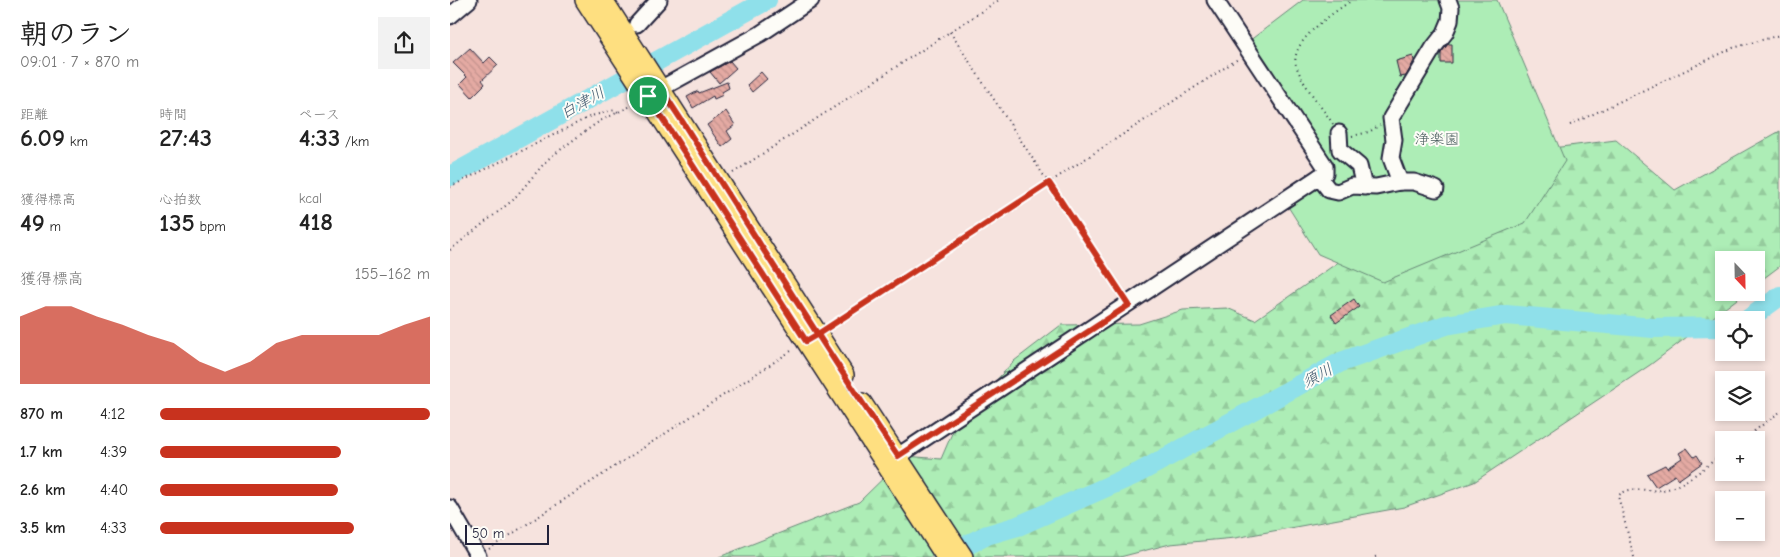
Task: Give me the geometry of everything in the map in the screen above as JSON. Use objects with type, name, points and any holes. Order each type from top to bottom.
[{"type":"main road","points":[[585,0],[625,34]]},
{"type":"main road","points":[[603,0],[625,34],[652,90],[930,519],[963,557]]},
{"type":"main road","points":[[652,90],[720,181],[812,337],[898,456],[930,519],[946,557]]},
{"type":"street","points":[[452,11],[469,0]]},
{"type":"street","points":[[625,34],[659,0]]},
{"type":"street","points":[[652,90],[760,34],[811,0]]},
{"type":"street","points":[[898,456],[1129,305],[1324,173],[1325,166],[1215,0]]},
{"type":"street","points":[[1400,182],[1392,158],[1394,140],[1391,118],[1434,46],[1445,33],[1450,21],[1451,8],[1448,0]]},
{"type":"street","points":[[1339,133],[1340,150],[1359,166],[1364,187]]},
{"type":"street","points":[[1319,177],[1329,190],[1338,192],[1352,186],[1364,187],[1400,182],[1414,182],[1436,189]]},
{"type":"street","points":[[450,508],[478,556]]},
{"type":"path","points":[[720,181],[999,0]]},
{"type":"path","points":[[1352,0],[1301,40],[1296,53],[1296,66],[1305,84],[1339,133],[1353,136],[1369,132],[1391,118]]},
{"type":"path","points":[[950,32],[1129,305]]},
{"type":"path","points":[[1570,125],[1733,48],[1780,35]]},
{"type":"path","points":[[478,556],[1248,52]]},
{"type":"path","points":[[450,250],[513,200],[548,160],[580,135],[652,90]]},
{"type":"path","points":[[450,187],[591,116],[615,110],[618,112]]},
{"type":"path","points":[[1754,431],[1780,412]]},
{"type":"path","points":[[1634,557],[1618,496],[1629,489],[1651,492],[1667,490],[1715,459]]},
{"type":"green space","name":"浄楽園","points":[[1303,0],[1497,0],[1565,161],[1525,223],[1383,282],[1318,254],[1287,205],[1330,177],[1249,41]]},
{"type":"green space","points":[[1780,131],[1780,266],[1765,277],[1765,251],[1715,251],[1715,301],[1734,301],[1721,311],[1715,311],[1715,316],[1650,365],[1474,482],[1404,507],[1235,538],[1170,544],[1120,557],[719,557],[859,502],[906,456],[941,459],[956,424],[1014,361],[1061,325],[1139,324],[1183,310],[1227,308],[1255,320],[1399,220],[1513,153],[1616,140],[1675,190]]},
{"type":"building","points":[[1448,44],[1452,44],[1452,63],[1441,63],[1441,53]]},
{"type":"building","points":[[470,48],[484,63],[490,57],[498,65],[482,80],[485,84],[472,97],[460,84],[467,77],[453,63]]},
{"type":"building","points":[[1413,56],[1414,61],[1406,76],[1400,77],[1396,61]]},
{"type":"building","points":[[730,61],[736,68],[719,83],[710,72]]},
{"type":"building","points":[[761,72],[767,79],[752,92],[747,85]]},
{"type":"building","points":[[727,82],[729,88],[722,92],[723,95],[714,99],[713,96],[693,108],[687,97],[698,91],[699,93]]},
{"type":"building","points":[[726,111],[735,125],[727,131],[732,139],[722,147],[707,125]]},
{"type":"building","points":[[1354,299],[1359,307],[1336,323],[1331,315]]},
{"type":"building","points":[[1687,448],[1694,457],[1697,455],[1702,463],[1678,480],[1675,475],[1656,487],[1647,474],[1665,465],[1667,468],[1682,458],[1679,453]]},
{"type":"waterway","name":"白津川","points":[[450,176],[767,0]]},
{"type":"waterway","name":"須川","points":[[1759,311],[1780,296]]},
{"type":"waterway","name":"須川","points":[[943,557],[987,535],[1018,526],[1138,473],[1341,362],[1446,325],[1506,315],[1653,328],[1715,327]]},
{"type":"route","points":[[648,96],[661,89],[818,334],[865,409],[898,456],[1129,305],[1049,183],[818,334],[806,341],[648,96]]}]
